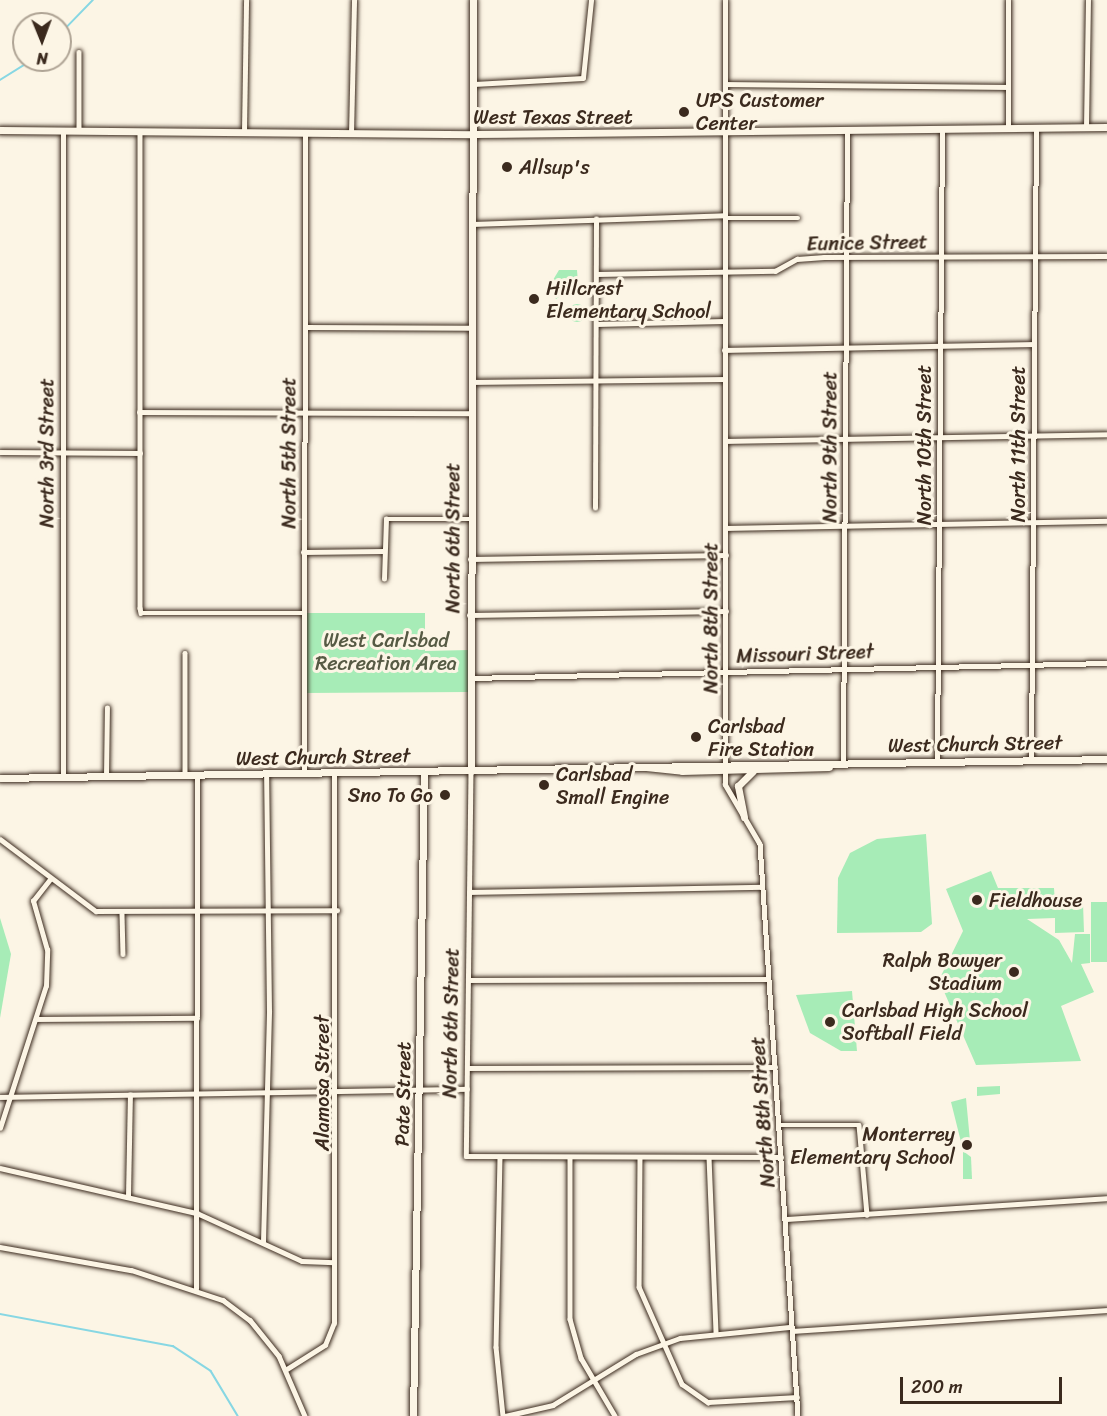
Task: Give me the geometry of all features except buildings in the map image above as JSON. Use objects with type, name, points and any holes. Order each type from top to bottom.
[{"type":"street","points":[[244,132],[246,0]]},
{"type":"street","points":[[351,134],[354,0]]},
{"type":"street","name":"North 6th Street","points":[[473,0],[474,134],[468,678],[471,771],[466,1156],[500,1157]]},
{"type":"street","points":[[474,84],[582,78],[588,70],[591,0]]},
{"type":"street","name":"North 8th Street","points":[[726,0],[725,766],[727,794],[758,839],[798,1416]]},
{"type":"street","points":[[1008,0],[1008,128]]},
{"type":"street","points":[[1086,127],[1088,0]]},
{"type":"street","points":[[78,52],[79,130]]},
{"type":"street","points":[[725,84],[1008,87]]},
{"type":"street","name":"West Texas Street","points":[[0,130],[474,134],[1107,127]]},
{"type":"street","name":"North 11th Street","points":[[1030,760],[1036,128]]},
{"type":"street","name":"North 10th Street","points":[[937,761],[942,129]]},
{"type":"street","name":"North 3rd Street","points":[[63,130],[63,777]]},
{"type":"street","name":"North 9th Street","points":[[843,763],[847,130]]},
{"type":"street","points":[[140,131],[141,613],[302,613]]},
{"type":"street","name":"North 5th Street","points":[[304,773],[302,613],[305,133]]},
{"type":"street","points":[[472,224],[596,219],[798,218]]},
{"type":"street","points":[[595,508],[596,219]]},
{"type":"street","name":"Eunice Street","points":[[596,274],[778,271],[797,259],[845,257],[1107,256]]},
{"type":"street","points":[[596,324],[724,321]]},
{"type":"street","points":[[304,327],[471,328]]},
{"type":"street","points":[[724,350],[1033,344]]},
{"type":"street","points":[[471,382],[724,379]]},
{"type":"street","points":[[139,412],[471,413]]},
{"type":"street","points":[[725,441],[1107,434]]},
{"type":"street","points":[[0,452],[140,453]]},
{"type":"street","points":[[384,579],[387,518],[470,519]]},
{"type":"street","points":[[726,528],[1107,521]]},
{"type":"street","points":[[303,552],[384,551]]},
{"type":"street","points":[[470,559],[726,555]]},
{"type":"street","points":[[470,615],[726,611]]},
{"type":"street","points":[[185,653],[185,775]]},
{"type":"street","name":"Missouri Street","points":[[468,678],[844,667],[1107,663]]},
{"type":"street","points":[[106,776],[107,708]]},
{"type":"street","name":"West Church Street","points":[[0,778],[1107,759]]},
{"type":"street","name":"West Church Street","points":[[725,766],[756,769],[843,763]]},
{"type":"street","points":[[744,817],[739,782],[756,769]]},
{"type":"street","name":"Pate Street","points":[[413,1416],[424,772]]},
{"type":"street","name":"Alamosa Street","points":[[287,1369],[316,1353],[331,1336],[337,1091],[334,773]]},
{"type":"street","points":[[263,1242],[268,1092],[266,774]]},
{"type":"street","points":[[196,1289],[199,912],[197,775]]},
{"type":"street","points":[[0,839],[89,909],[122,914],[337,910]]},
{"type":"street","points":[[0,1128],[37,1019],[47,962],[33,901],[50,879]]},
{"type":"street","points":[[469,892],[762,887]]},
{"type":"street","points":[[122,914],[123,954]]},
{"type":"street","points":[[469,980],[768,979]]},
{"type":"street","points":[[37,1019],[198,1018]]},
{"type":"street","points":[[467,1068],[775,1067]]},
{"type":"street","points":[[0,1097],[466,1089]]},
{"type":"street","points":[[128,1196],[130,1095]]},
{"type":"street","points":[[779,1125],[859,1125],[867,1215]]},
{"type":"street","points":[[709,1156],[716,1332]]},
{"type":"street","points":[[781,1157],[500,1157],[496,1347],[504,1416],[554,1405],[661,1344],[716,1332],[1107,1310]]},
{"type":"street","points":[[570,1157],[570,1319],[595,1382],[615,1416]]},
{"type":"street","points":[[640,1157],[638,1278],[661,1344],[682,1384],[701,1401],[797,1397]]},
{"type":"street","points":[[0,1168],[197,1213],[302,1262],[334,1262]]},
{"type":"street","points":[[785,1219],[1107,1198]]},
{"type":"street","points":[[0,1247],[131,1270],[196,1289],[243,1314],[287,1369],[305,1416]]},
{"type":"green space","points":[[559,270],[577,270],[578,283],[556,299],[550,285]]},
{"type":"green space","points":[[577,304],[583,307],[586,313],[583,319],[577,322],[571,319],[568,313],[571,307]]},
{"type":"green space","name":"West Carlsbad Recreation Area","points":[[302,613],[425,613],[425,651],[469,650],[469,692],[304,693]]},
{"type":"green space","points":[[926,834],[932,924],[921,932],[837,933],[838,878],[850,853],[877,839]]},
{"type":"green space","name":"Ralph Bowyer Stadium","points":[[991,871],[998,888],[1054,888],[1055,903],[1083,903],[1084,932],[1055,933],[1055,918],[1027,919],[1059,940],[1072,963],[1075,934],[1090,934],[1090,963],[1081,964],[1094,992],[1061,1006],[1081,1061],[976,1065],[939,980],[963,931],[946,889]]},
{"type":"green space","points":[[1091,902],[1107,902],[1107,962],[1091,962]]},
{"type":"green space","points":[[0,918],[11,954],[0,1018]]},
{"type":"green space","name":"Carlsbad High School Softball Field","points":[[852,991],[857,1051],[841,1051],[810,1033],[796,995]]},
{"type":"green space","points":[[1000,1086],[1000,1094],[977,1096],[977,1087]]},
{"type":"green space","points":[[966,1098],[970,1141],[961,1142],[951,1102]]},
{"type":"green space","points":[[963,1151],[971,1157],[972,1179],[963,1179]]},
{"type":"waterway","points":[[72,22],[93,0]]},
{"type":"waterway","points":[[0,80],[13,72]]},
{"type":"waterway","points":[[0,1314],[173,1346],[211,1371],[238,1416]]},
{"type":"place","name":"UPS Customer Center","points":[[684,112]]},
{"type":"place","name":"Allsup's","points":[[507,167]]},
{"type":"place","name":"Hillcrest Elementary School","points":[[534,299]]},
{"type":"place","name":"Carlsbad Fire Station","points":[[696,737]]},
{"type":"place","name":"Carlsbad Small Engine","points":[[544,785]]},
{"type":"place","name":"Sno To Go","points":[[445,795]]},
{"type":"place","name":"Fieldhouse","points":[[977,900]]},
{"type":"place","name":"Ralph Bowyer Stadium","points":[[1014,972]]},
{"type":"place","name":"Carlsbad High School Softball Field","points":[[830,1022]]},
{"type":"place","name":"Monterrey Elementary School","points":[[967,1145]]}]
